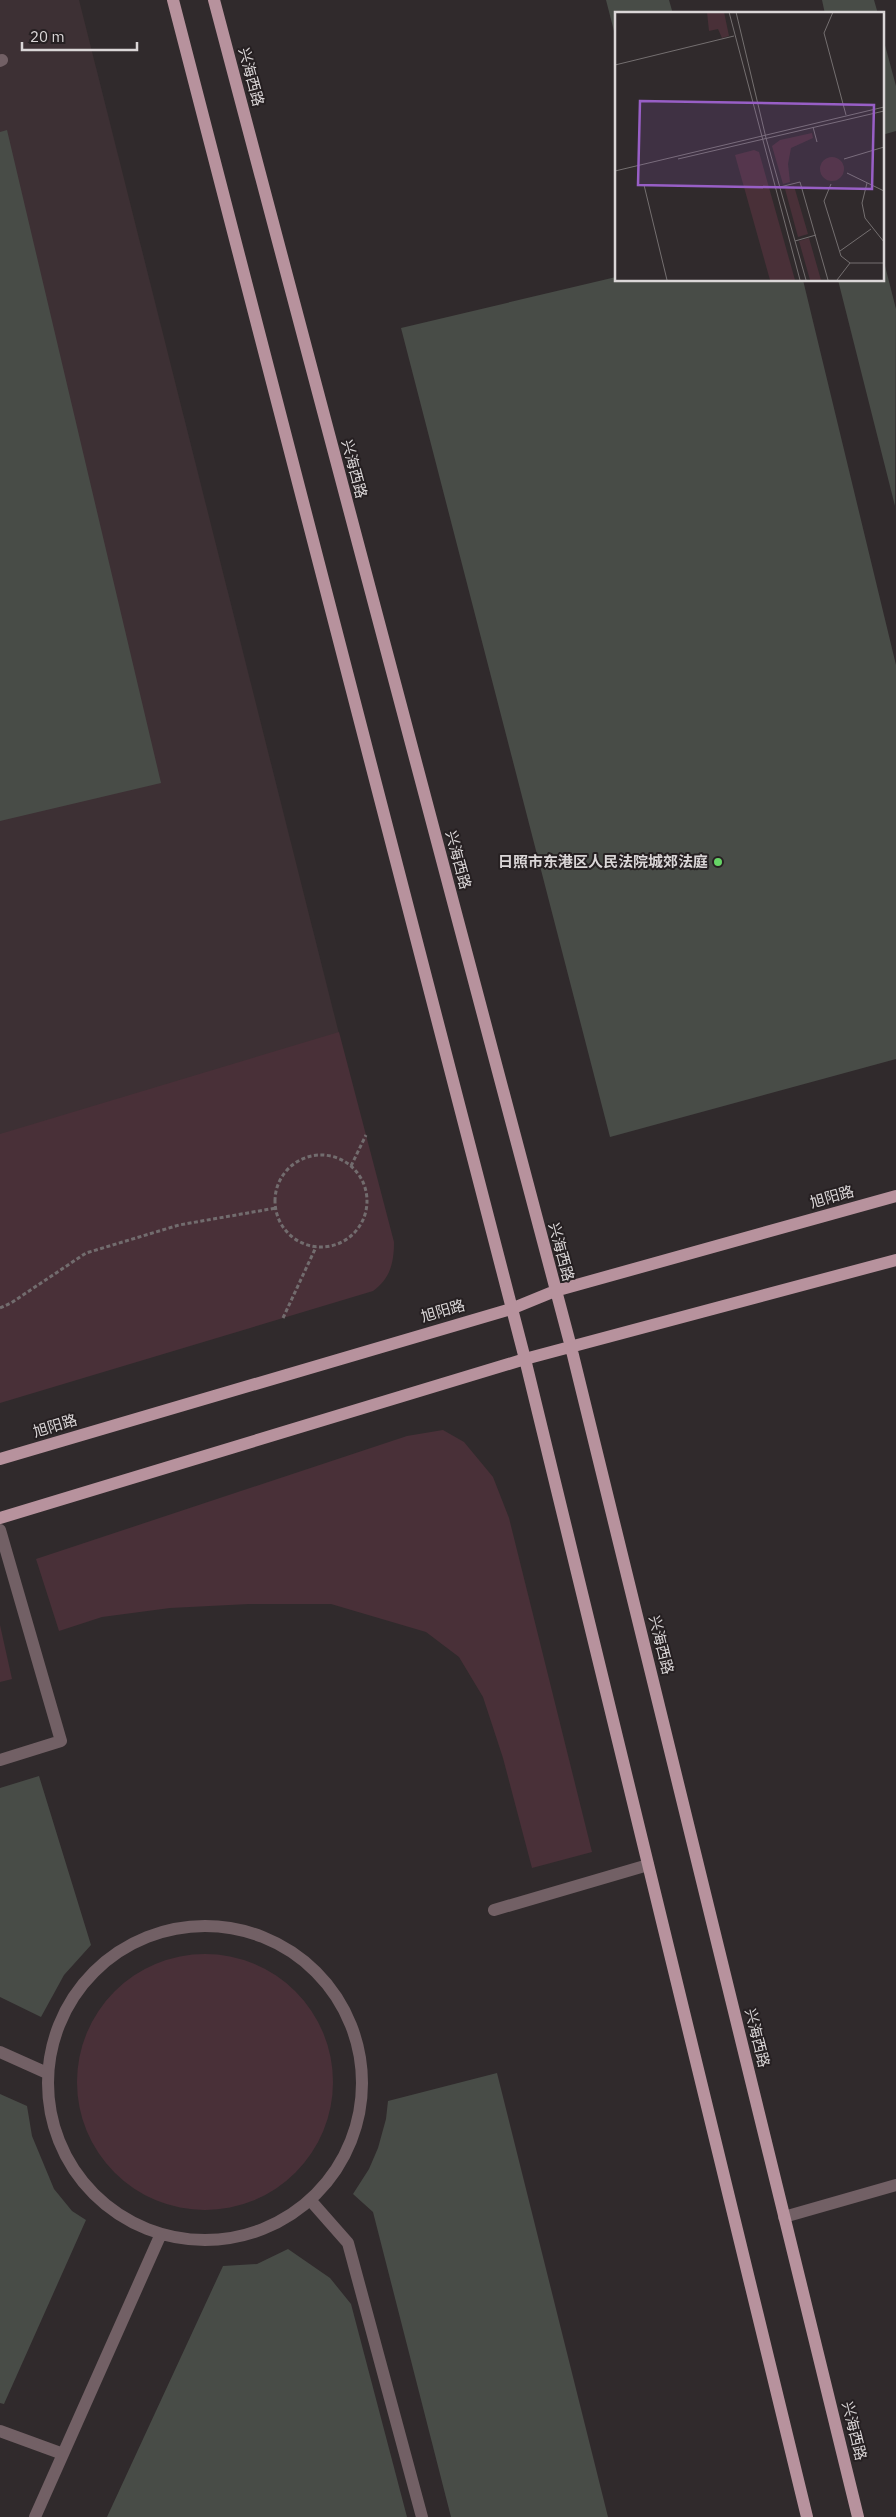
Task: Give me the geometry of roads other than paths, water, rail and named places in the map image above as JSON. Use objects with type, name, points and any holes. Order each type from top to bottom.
[{"type":"main road","points":[[172,0],[525,1359],[807,2517]]},
{"type":"main road","name":"兴海西路","points":[[214,0],[570,1347],[858,2517]]},
{"type":"main road","name":"旭阳路","points":[[0,1459],[511,1308],[555,1292],[896,1196]]},
{"type":"main road","points":[[0,1518],[525,1359],[896,1260]]},
{"type":"lane","points":[[0,1530],[62,1741],[0,1760]]},
{"type":"lane","points":[[494,1910],[648,1865]]},
{"type":"lane","points":[[218,1924],[267,1936],[310,1964],[342,2002],[360,2053],[361,2107],[344,2158],[311,2201],[266,2230],[213,2242],[160,2236],[111,2212],[74,2173],[52,2123],[47,2073],[57,2024],[84,1981],[122,1948],[168,1928],[218,1924]]},
{"type":"lane","points":[[0,2052],[47,2073]]},
{"type":"lane","points":[[784,2217],[896,2185]]},
{"type":"lane","points":[[311,2201],[348,2243],[422,2517]]},
{"type":"lane","points":[[35,2517],[160,2236]]},
{"type":"lane","points":[[0,2431],[63,2454]]},
{"type":"place","name":"日照市东港区人民法院城郊法庭","points":[[718,862]]}]
